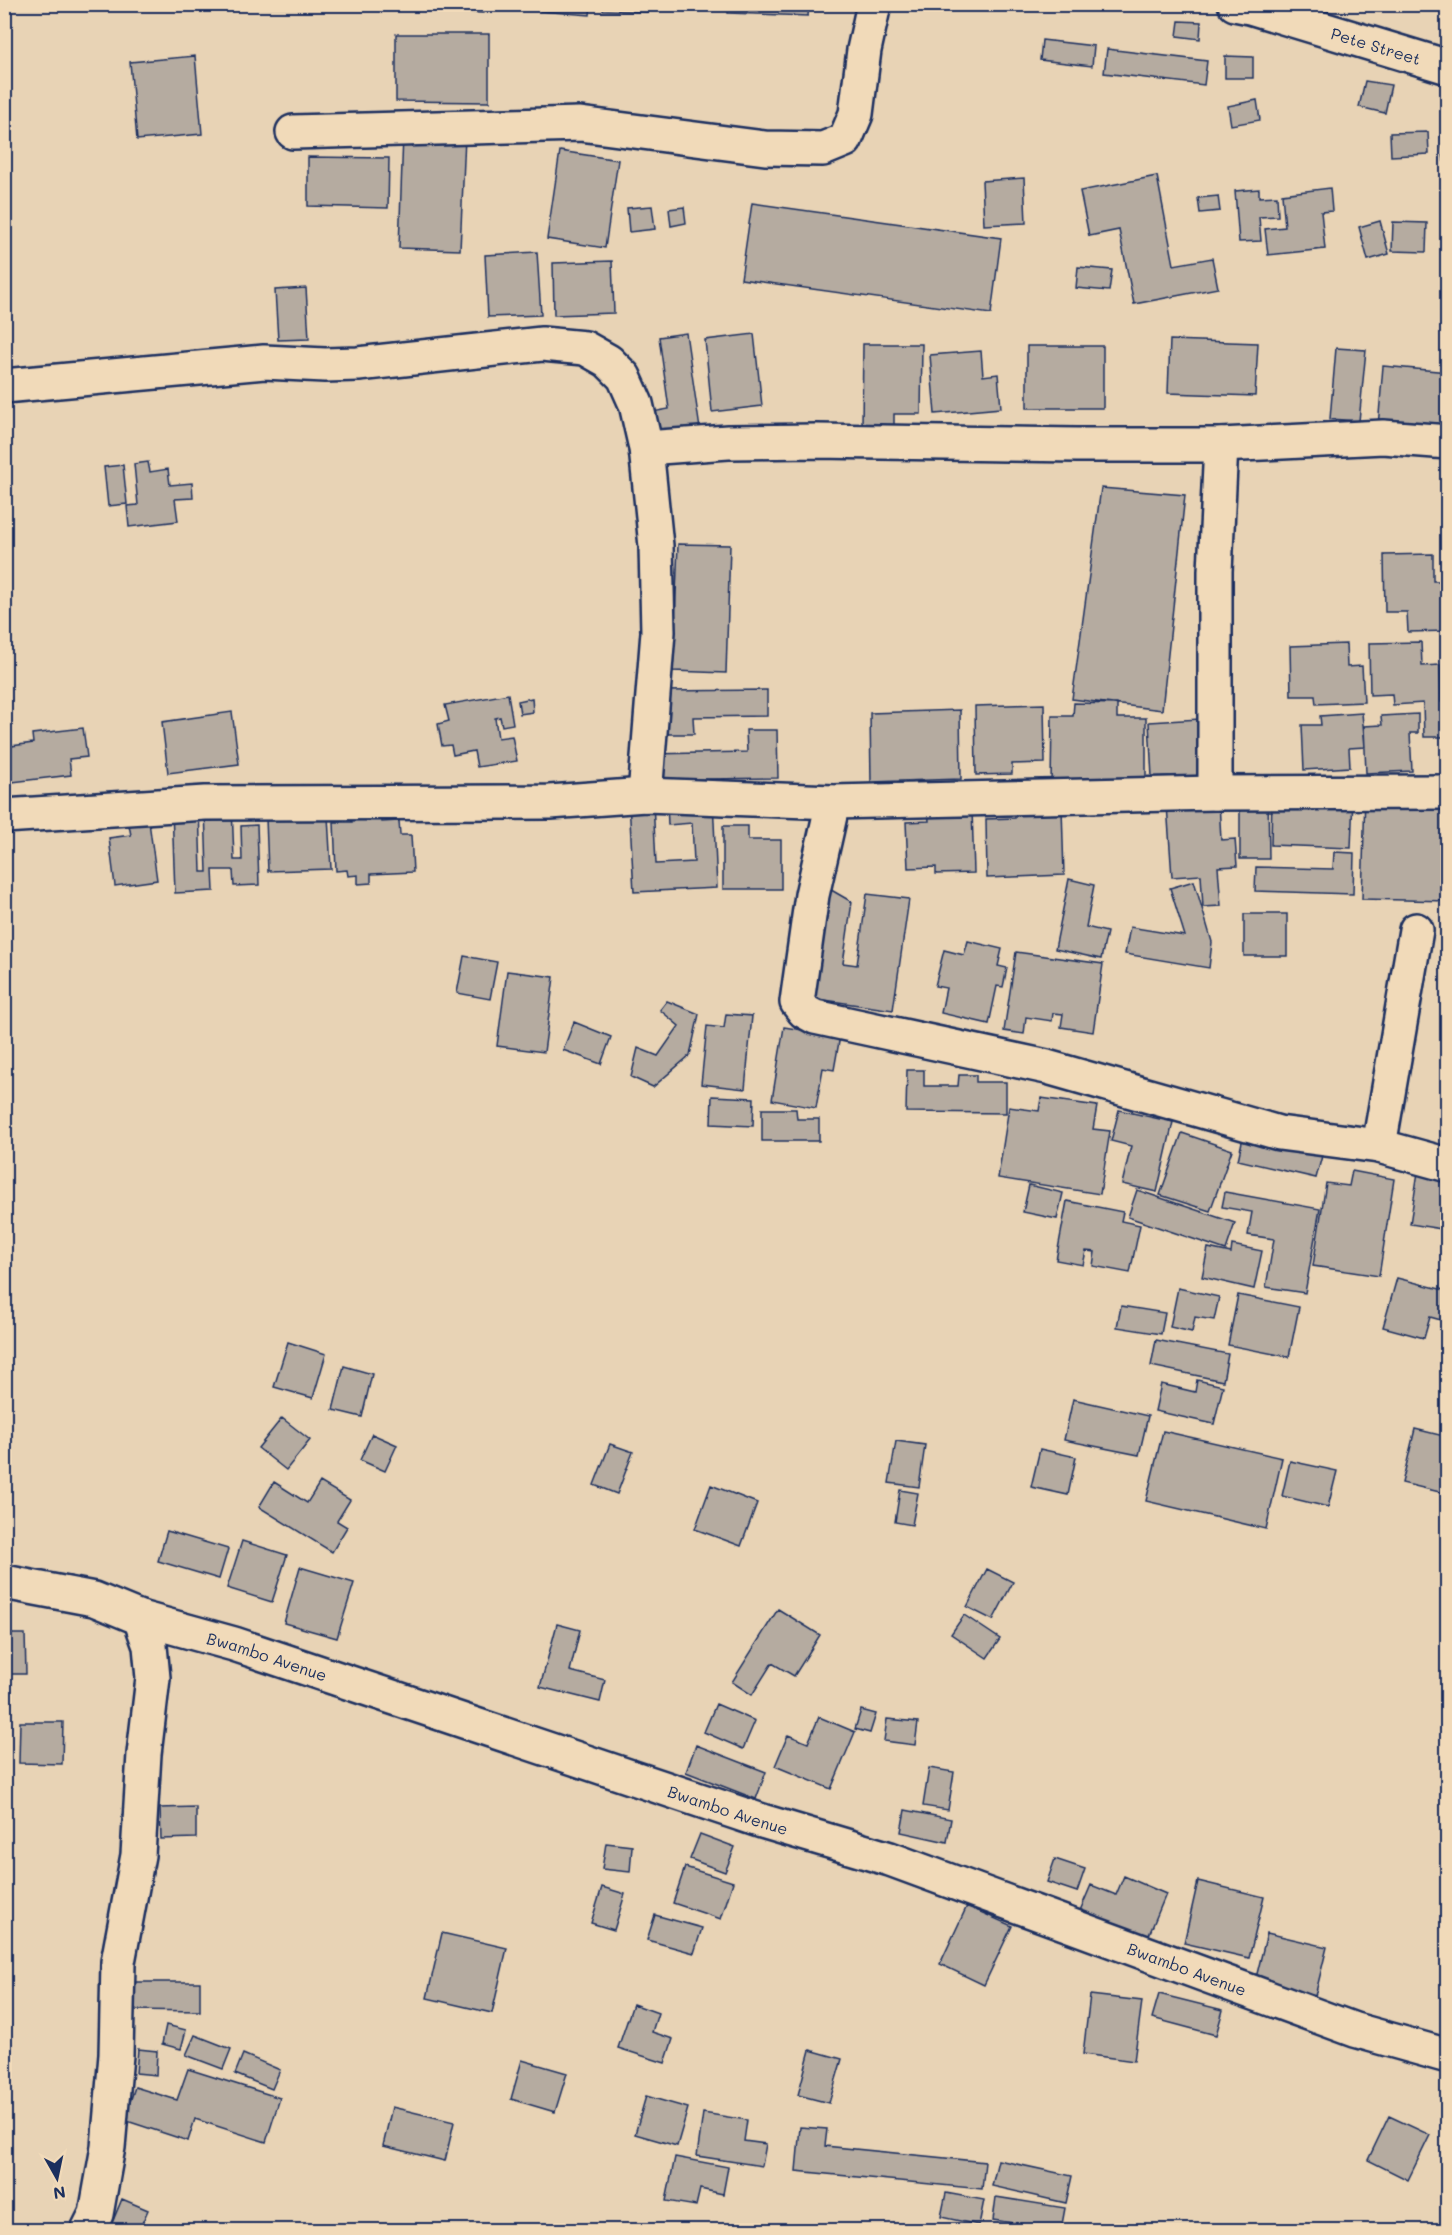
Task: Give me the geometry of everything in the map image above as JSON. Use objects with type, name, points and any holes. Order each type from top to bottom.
[{"type":"street","points":[[294,132],[580,124],[765,148],[823,149],[846,140],[856,114],[864,50],[874,4]]},
{"type":"street","name":"Pete Street","points":[[1235,4],[1448,67]]},
{"type":"street","points":[[4,386],[264,362],[358,364],[542,344],[585,348],[608,361],[624,378],[636,404],[646,448],[656,546],[658,632],[645,795]]},
{"type":"street","points":[[646,448],[728,442],[817,441],[1030,445],[1221,445],[1383,438],[1448,442]]},
{"type":"street","points":[[1215,793],[1215,571],[1221,445]]},
{"type":"street","points":[[4,816],[205,802],[550,801],[645,795],[833,802],[1215,793],[1448,792]]},
{"type":"street","points":[[833,802],[812,895],[797,1002],[804,1011],[815,1017],[1047,1067],[1279,1133],[1379,1146],[1448,1165]]},
{"type":"street","points":[[1379,1146],[1416,930]]},
{"type":"street","name":"Bwambo Avenue","points":[[4,1582],[94,1599],[140,1618],[234,1644],[762,1821],[890,1859],[1355,2030],[1448,2056]]},
{"type":"street","points":[[88,2230],[96,2214],[108,2147],[116,2055],[118,1962],[138,1855],[144,1754],[153,1678],[150,1646],[140,1618]]},
{"type":"building","points":[[380,4],[484,4],[483,13],[380,7]]},
{"type":"building","points":[[540,4],[591,4],[590,15],[540,11]]},
{"type":"building","points":[[603,4],[647,4],[647,12],[603,10]]},
{"type":"building","points":[[728,4],[809,4],[808,16],[728,13]]},
{"type":"building","points":[[1179,21],[1201,22],[1200,39],[1177,36]]},
{"type":"building","points":[[396,34],[489,34],[489,102],[396,101]]},
{"type":"building","points":[[1042,40],[1094,46],[1092,66],[1040,60]]},
{"type":"building","points":[[1107,49],[1207,61],[1204,85],[1104,73]]},
{"type":"building","points":[[195,56],[202,134],[137,140],[130,62]]},
{"type":"building","points":[[1225,56],[1253,57],[1253,78],[1225,78]]},
{"type":"building","points":[[1365,81],[1391,85],[1385,113],[1359,107]]},
{"type":"building","points":[[1257,100],[1260,120],[1231,125],[1228,106]]},
{"type":"building","points":[[1428,132],[1429,154],[1391,156],[1390,133]]},
{"type":"building","points":[[1441,134],[1448,134],[1448,160],[1444,161]]},
{"type":"building","points":[[403,135],[465,137],[460,250],[399,248]]},
{"type":"building","points":[[560,151],[618,160],[605,248],[547,239]]},
{"type":"building","points":[[308,157],[389,158],[388,208],[308,206]]},
{"type":"building","points":[[1157,176],[1174,265],[1212,258],[1218,288],[1134,304],[1119,230],[1089,236],[1080,191]]},
{"type":"building","points":[[1024,178],[1026,223],[984,225],[982,181]]},
{"type":"building","points":[[1330,188],[1332,211],[1321,212],[1325,249],[1268,255],[1265,229],[1285,227],[1282,194]]},
{"type":"building","points":[[1259,189],[1259,197],[1277,196],[1278,216],[1259,217],[1261,241],[1239,242],[1235,191]]},
{"type":"building","points":[[1218,196],[1220,211],[1200,213],[1198,198]]},
{"type":"building","points":[[752,203],[1001,238],[991,314],[741,279]]},
{"type":"building","points":[[652,206],[655,229],[629,232],[627,208]]},
{"type":"building","points":[[684,207],[686,223],[671,226],[669,209]]},
{"type":"building","points":[[1380,221],[1389,254],[1368,260],[1359,227]]},
{"type":"building","points":[[1393,222],[1427,223],[1426,252],[1392,251]]},
{"type":"building","points":[[537,252],[541,315],[488,317],[485,255]]},
{"type":"building","points":[[612,261],[614,313],[554,315],[553,263]]},
{"type":"building","points":[[1078,267],[1112,270],[1109,291],[1076,288]]},
{"type":"building","points":[[306,288],[309,339],[278,340],[275,290]]},
{"type":"building","points":[[686,333],[700,429],[655,435],[652,412],[669,409],[659,337]]},
{"type":"building","points":[[754,334],[762,406],[712,412],[705,340]]},
{"type":"building","points":[[1170,340],[1258,343],[1255,396],[1168,393]]},
{"type":"building","points":[[863,344],[922,344],[921,414],[894,414],[894,426],[862,426]]},
{"type":"building","points":[[1027,346],[1103,346],[1103,408],[1027,408]]},
{"type":"building","points":[[1336,348],[1366,350],[1359,421],[1330,419]]},
{"type":"building","points":[[981,351],[983,376],[998,374],[1001,408],[935,414],[930,355]]},
{"type":"building","points":[[1383,366],[1448,372],[1448,433],[1378,427]]},
{"type":"building","points":[[148,462],[150,472],[168,469],[170,485],[192,483],[193,498],[175,499],[178,521],[129,527],[127,506],[138,505],[134,464]]},
{"type":"building","points":[[123,465],[127,504],[108,506],[104,467]]},
{"type":"building","points":[[1101,488],[1185,495],[1162,710],[1072,699]]},
{"type":"building","points":[[678,544],[730,545],[726,673],[673,671]]},
{"type":"building","points":[[1433,554],[1433,581],[1446,581],[1447,631],[1408,632],[1407,612],[1385,612],[1384,555]]},
{"type":"building","points":[[1421,642],[1422,666],[1440,665],[1441,702],[1447,702],[1448,737],[1424,737],[1423,703],[1393,705],[1392,694],[1370,695],[1369,643]]},
{"type":"building","points":[[1346,644],[1347,667],[1362,666],[1364,702],[1316,704],[1315,696],[1291,696],[1290,646]]},
{"type":"building","points":[[767,690],[767,716],[693,717],[694,734],[664,734],[663,691]]},
{"type":"building","points":[[508,694],[513,724],[502,726],[500,717],[495,718],[498,738],[512,736],[517,761],[477,767],[474,751],[453,755],[451,745],[442,746],[438,724],[449,721],[445,705]]},
{"type":"building","points":[[532,698],[533,712],[520,714],[518,701]]},
{"type":"building","points":[[1074,703],[1117,704],[1117,718],[1146,718],[1146,786],[1051,785],[1052,716],[1073,716]]},
{"type":"building","points":[[1044,704],[1045,763],[1012,764],[1012,774],[976,775],[975,706]]},
{"type":"building","points":[[960,710],[961,779],[871,782],[870,713]]},
{"type":"building","points":[[232,712],[239,764],[168,773],[162,722]]},
{"type":"building","points":[[1362,713],[1365,747],[1349,748],[1350,767],[1304,770],[1302,725],[1321,725],[1320,716]]},
{"type":"building","points":[[1418,714],[1418,733],[1410,733],[1412,771],[1366,773],[1364,726],[1382,725],[1381,716]]},
{"type":"building","points":[[1200,719],[1202,782],[1170,784],[1169,776],[1152,777],[1149,722]]},
{"type":"building","points":[[83,728],[87,757],[69,759],[71,775],[4,783],[4,747],[33,743],[32,734]]},
{"type":"building","points":[[746,730],[777,730],[778,778],[652,780],[651,754],[747,752]]},
{"type":"building","points":[[1272,795],[1353,797],[1351,848],[1271,845]]},
{"type":"building","points":[[1365,795],[1448,797],[1448,901],[1362,899]]},
{"type":"building","points":[[1268,796],[1269,859],[1240,859],[1240,797]]},
{"type":"building","points":[[713,800],[717,888],[634,892],[629,802],[653,801],[656,864],[694,862],[692,823],[668,825],[667,802]]},
{"type":"building","points":[[1219,802],[1221,840],[1235,839],[1237,866],[1218,867],[1221,906],[1203,907],[1201,875],[1172,877],[1167,805]]},
{"type":"building","points":[[232,806],[234,860],[242,860],[241,826],[257,825],[259,885],[234,886],[233,870],[213,870],[214,891],[175,893],[172,809],[199,808],[201,872],[207,872],[205,807]]},
{"type":"building","points":[[1062,808],[1064,875],[987,878],[986,819],[1015,818],[1015,809]]},
{"type":"building","points":[[972,809],[974,873],[936,874],[936,867],[908,868],[906,822],[929,821],[928,810]]},
{"type":"building","points":[[381,813],[382,822],[399,821],[400,835],[411,835],[413,872],[371,874],[371,883],[358,884],[358,875],[348,876],[347,870],[336,871],[334,822],[352,822],[351,815]]},
{"type":"building","points":[[328,817],[331,869],[268,871],[266,818]]},
{"type":"building","points":[[149,822],[157,880],[115,886],[109,838],[131,835],[129,825]]},
{"type":"building","points":[[723,826],[748,826],[748,840],[781,840],[781,889],[723,889]]},
{"type":"building","points":[[1334,852],[1354,853],[1353,894],[1255,891],[1256,867],[1333,869]]},
{"type":"building","points":[[1069,879],[1094,885],[1086,927],[1107,932],[1101,959],[1055,949]]},
{"type":"building","points":[[1194,881],[1212,942],[1209,968],[1125,954],[1130,927],[1185,936],[1170,888]]},
{"type":"building","points":[[826,887],[852,902],[843,963],[857,965],[867,894],[909,899],[893,1010],[811,998]]},
{"type":"building","points":[[1244,914],[1287,914],[1287,956],[1244,956]]},
{"type":"building","points":[[968,941],[1002,949],[998,966],[1007,968],[1003,987],[997,986],[989,1024],[941,1013],[946,988],[935,986],[944,950],[964,955]]},
{"type":"building","points":[[1016,952],[1103,964],[1093,1032],[1061,1027],[1063,1014],[1053,1013],[1052,1021],[1026,1017],[1024,1034],[1004,1031]]},
{"type":"building","points":[[464,956],[497,962],[490,999],[457,993]]},
{"type":"building","points":[[507,971],[554,977],[544,1052],[497,1046]]},
{"type":"building","points":[[667,1001],[699,1014],[690,1055],[653,1087],[631,1077],[638,1048],[658,1056],[679,1026],[660,1010]]},
{"type":"building","points":[[726,1014],[752,1016],[745,1089],[701,1084],[707,1026],[724,1028]]},
{"type":"building","points":[[574,1022],[611,1037],[601,1064],[563,1050]]},
{"type":"building","points":[[784,1027],[840,1036],[834,1070],[823,1068],[816,1108],[772,1100]]},
{"type":"building","points":[[907,1070],[924,1070],[924,1086],[958,1086],[959,1075],[976,1075],[976,1082],[1006,1082],[1006,1113],[906,1112]]},
{"type":"building","points":[[712,1096],[754,1098],[753,1126],[711,1124]]},
{"type":"building","points":[[1041,1098],[1097,1106],[1093,1129],[1110,1131],[1100,1194],[998,1178],[1009,1107],[1039,1111]]},
{"type":"building","points":[[762,1109],[796,1109],[797,1119],[819,1119],[819,1141],[762,1141]]},
{"type":"building","points":[[1119,1110],[1173,1122],[1157,1192],[1122,1184],[1131,1146],[1111,1141]]},
{"type":"building","points":[[1182,1133],[1232,1150],[1210,1211],[1160,1195]]},
{"type":"building","points":[[1243,1137],[1322,1156],[1316,1178],[1238,1160]]},
{"type":"building","points":[[1352,1171],[1394,1179],[1379,1276],[1313,1266],[1326,1183],[1349,1186]]},
{"type":"building","points":[[1418,1172],[1448,1177],[1448,1230],[1410,1224]]},
{"type":"building","points":[[1029,1185],[1063,1193],[1057,1219],[1023,1212]]},
{"type":"building","points":[[1137,1190],[1235,1223],[1226,1250],[1128,1217]]},
{"type":"building","points":[[1225,1192],[1320,1209],[1305,1293],[1266,1287],[1274,1239],[1248,1235],[1252,1212],[1222,1207]]},
{"type":"building","points":[[1067,1201],[1123,1212],[1121,1221],[1140,1225],[1130,1273],[1093,1266],[1095,1252],[1086,1251],[1083,1265],[1056,1260]]},
{"type":"building","points":[[1232,1245],[1262,1251],[1254,1289],[1202,1277],[1208,1248],[1231,1253]]},
{"type":"building","points":[[1397,1278],[1448,1291],[1448,1322],[1430,1317],[1424,1338],[1383,1327]]},
{"type":"building","points":[[1178,1288],[1219,1297],[1214,1320],[1195,1317],[1192,1332],[1170,1327]]},
{"type":"building","points":[[1238,1295],[1299,1307],[1289,1357],[1228,1345]]},
{"type":"building","points":[[1121,1306],[1165,1313],[1161,1334],[1117,1327]]},
{"type":"building","points":[[1156,1340],[1228,1354],[1223,1381],[1151,1366]]},
{"type":"building","points":[[288,1342],[326,1354],[313,1398],[274,1387]]},
{"type":"building","points":[[344,1366],[372,1374],[362,1417],[333,1410]]},
{"type":"building","points":[[1197,1380],[1223,1386],[1214,1424],[1155,1411],[1161,1384],[1195,1392]]},
{"type":"building","points":[[1073,1399],[1148,1416],[1139,1455],[1064,1440]]},
{"type":"building","points":[[282,1418],[310,1440],[286,1470],[258,1448]]},
{"type":"building","points":[[1415,1429],[1448,1437],[1448,1494],[1402,1483]]},
{"type":"building","points":[[1163,1431],[1282,1458],[1266,1529],[1146,1501]]},
{"type":"building","points":[[372,1434],[397,1445],[385,1471],[360,1460]]},
{"type":"building","points":[[896,1441],[925,1445],[919,1487],[889,1483]]},
{"type":"building","points":[[610,1444],[633,1452],[617,1494],[594,1485]]},
{"type":"building","points":[[1040,1449],[1076,1457],[1068,1495],[1031,1487]]},
{"type":"building","points":[[1290,1461],[1337,1471],[1328,1507],[1282,1496]]},
{"type":"building","points":[[274,1482],[307,1503],[320,1482],[350,1500],[337,1521],[347,1527],[332,1552],[259,1507]]},
{"type":"building","points":[[711,1485],[757,1503],[741,1546],[695,1529]]},
{"type":"building","points":[[900,1490],[918,1493],[912,1525],[895,1522]]},
{"type":"building","points":[[167,1531],[228,1549],[219,1579],[158,1561]]},
{"type":"building","points":[[242,1541],[287,1555],[272,1602],[227,1588]]},
{"type":"building","points":[[300,1567],[354,1583],[337,1638],[284,1623]]},
{"type":"building","points":[[987,1569],[1013,1582],[993,1620],[967,1607]]},
{"type":"building","points":[[778,1609],[820,1635],[794,1676],[772,1663],[752,1695],[732,1682]]},
{"type":"building","points":[[964,1615],[1000,1639],[987,1658],[951,1634]]},
{"type":"building","points":[[557,1624],[580,1630],[570,1671],[605,1680],[600,1702],[540,1687]]},
{"type":"building","points":[[4,1634],[25,1634],[26,1674],[4,1674]]},
{"type":"building","points":[[716,1704],[755,1721],[743,1749],[704,1732]]},
{"type":"building","points":[[861,1710],[876,1714],[870,1733],[855,1729]]},
{"type":"building","points":[[819,1717],[855,1732],[831,1789],[775,1766],[788,1735],[808,1743]]},
{"type":"building","points":[[887,1719],[918,1722],[915,1745],[884,1741]]},
{"type":"building","points":[[20,1722],[63,1722],[62,1764],[19,1763]]},
{"type":"building","points":[[696,1745],[766,1772],[756,1799],[686,1772]]},
{"type":"building","points":[[929,1768],[954,1772],[948,1810],[923,1806]]},
{"type":"building","points":[[196,1807],[196,1838],[161,1839],[160,1808]]},
{"type":"building","points":[[905,1810],[951,1819],[947,1842],[901,1832]]},
{"type":"building","points":[[700,1834],[735,1847],[725,1872],[690,1859]]},
{"type":"building","points":[[606,1843],[632,1846],[630,1872],[602,1869]]},
{"type":"building","points":[[1055,1859],[1085,1869],[1077,1892],[1047,1882]]},
{"type":"building","points":[[685,1867],[733,1882],[721,1919],[673,1903]]},
{"type":"building","points":[[1124,1876],[1166,1894],[1144,1947],[1076,1920],[1091,1885],[1116,1895]]},
{"type":"building","points":[[1198,1881],[1264,1897],[1249,1958],[1184,1943]]},
{"type":"building","points":[[602,1887],[625,1894],[614,1930],[591,1923]]},
{"type":"building","points":[[967,1906],[1012,1926],[984,1985],[940,1964]]},
{"type":"building","points":[[655,1915],[702,1928],[694,1953],[647,1940]]},
{"type":"building","points":[[442,1933],[507,1948],[492,2013],[427,1998]]},
{"type":"building","points":[[1267,1933],[1327,1947],[1315,1996],[1255,1982]]},
{"type":"building","points":[[131,1982],[200,1982],[200,2011],[131,2010]]},
{"type":"building","points":[[1159,1994],[1223,2010],[1216,2035],[1152,2018]]},
{"type":"building","points":[[1090,1995],[1142,2001],[1134,2061],[1083,2054]]},
{"type":"building","points":[[633,2004],[658,2013],[652,2032],[673,2039],[665,2063],[618,2048]]},
{"type":"building","points":[[166,2025],[186,2030],[181,2049],[162,2044]]},
{"type":"building","points":[[195,2035],[231,2049],[223,2069],[186,2055]]},
{"type":"building","points":[[138,2049],[157,2051],[156,2075],[136,2073]]},
{"type":"building","points":[[810,2050],[842,2059],[829,2103],[798,2095]]},
{"type":"building","points":[[243,2054],[280,2070],[272,2089],[235,2074]]},
{"type":"building","points":[[522,2060],[567,2073],[555,2112],[511,2099]]},
{"type":"building","points":[[188,2069],[280,2098],[266,2142],[195,2119],[188,2141],[124,2120],[135,2087],[177,2100]]},
{"type":"building","points":[[646,2096],[688,2108],[677,2146],[635,2134]]},
{"type":"building","points":[[392,2107],[454,2122],[445,2161],[383,2146]]},
{"type":"building","points":[[703,2113],[747,2120],[744,2141],[766,2144],[762,2166],[697,2156]]},
{"type":"building","points":[[1389,2116],[1430,2135],[1408,2180],[1368,2160]]},
{"type":"building","points":[[800,2127],[827,2129],[825,2146],[985,2162],[982,2189],[796,2171]]},
{"type":"building","points":[[675,2157],[728,2167],[723,2194],[700,2189],[696,2206],[666,2201]]},
{"type":"building","points":[[998,2160],[1072,2176],[1066,2203],[992,2186]]},
{"type":"building","points":[[946,2193],[984,2200],[979,2225],[941,2217]]},
{"type":"building","points":[[996,2197],[1065,2208],[1061,2230],[993,2220]]},
{"type":"building","points":[[122,2199],[148,2210],[139,2230],[109,2230]]}]
